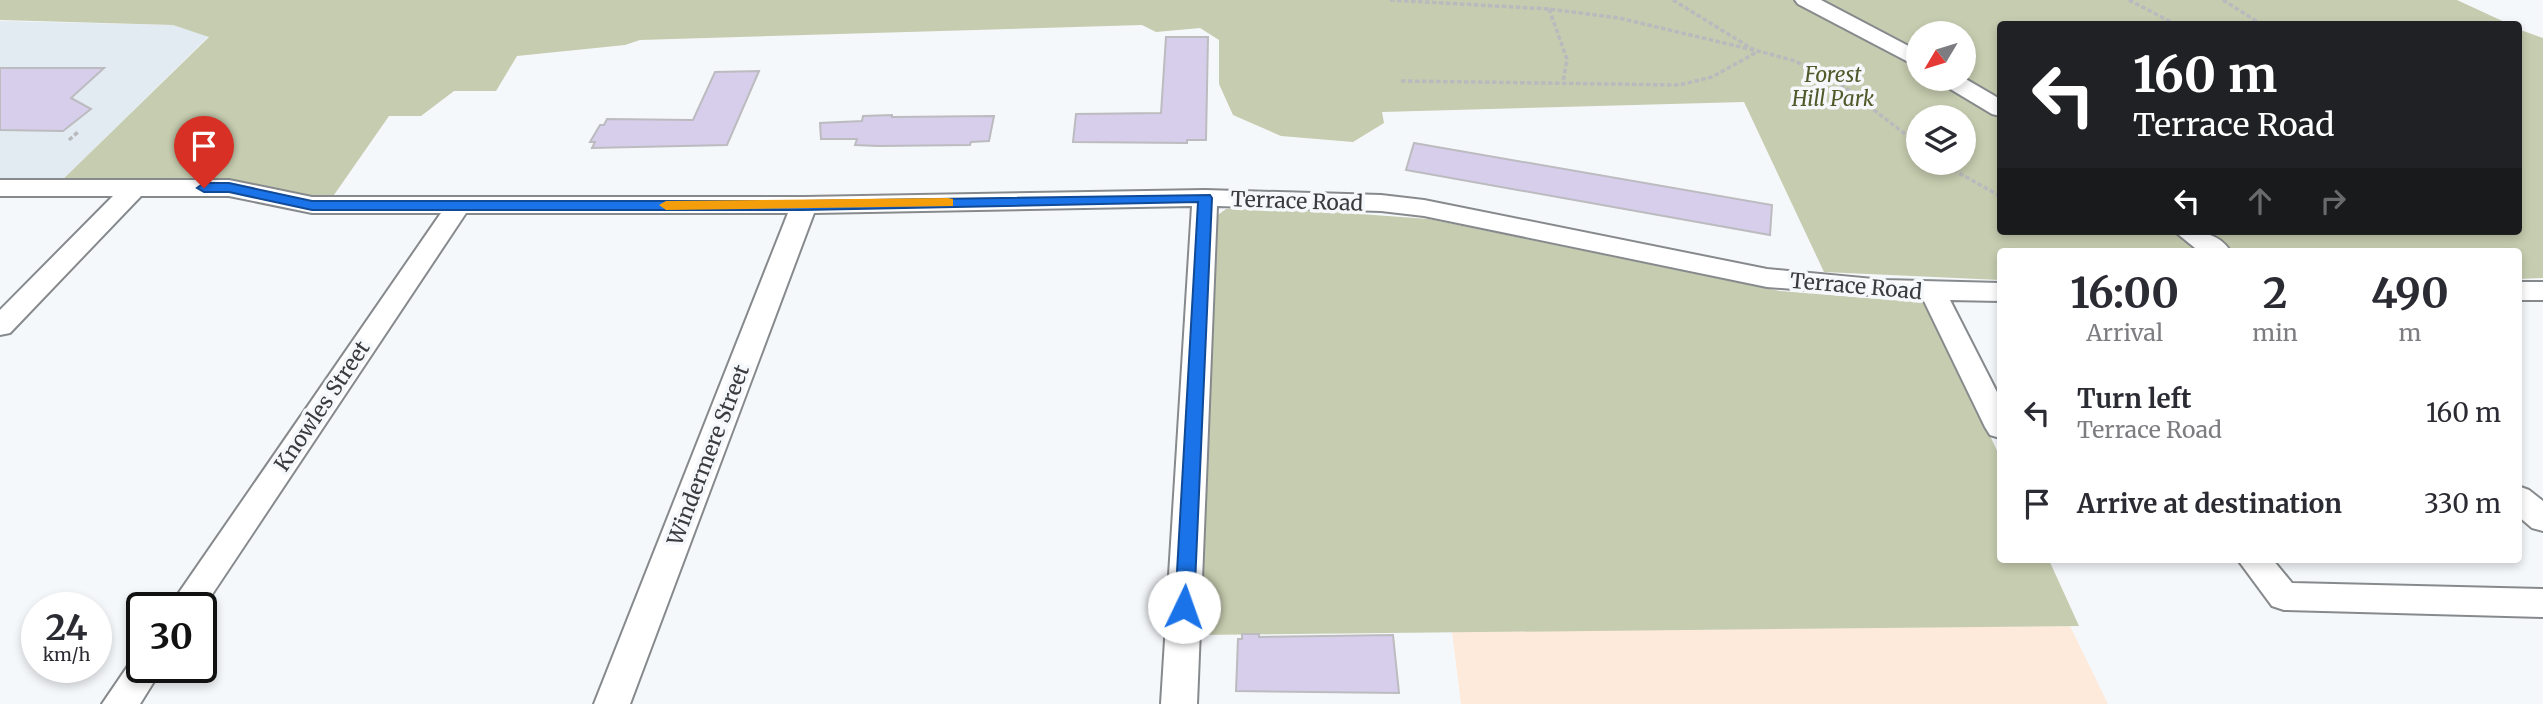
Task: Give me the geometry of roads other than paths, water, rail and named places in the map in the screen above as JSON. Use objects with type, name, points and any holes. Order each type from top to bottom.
[{"type":"street","points":[[1805,0],[1906,54]]},
{"type":"street","points":[[1970,91],[1997,107]]},
{"type":"street","name":"Terrace Road","points":[[0,188],[229,188],[312,205],[803,205],[1205,198],[1381,203],[1424,208],[1766,278],[1933,292],[1997,292]]},
{"type":"street","points":[[0,326],[134,188]]},
{"type":"street","points":[[1179,704],[1205,198]]},
{"type":"street","name":"Knowles Street","points":[[196,592],[459,205]]},
{"type":"street","name":"Windermere Street","points":[[612,704],[803,205]]},
{"type":"street","points":[[2194,235],[2212,248]]},
{"type":"street","points":[[2522,291],[2543,291]]},
{"type":"street","points":[[1933,292],[1997,421]]},
{"type":"street","points":[[2522,501],[2543,519]]},
{"type":"street","points":[[2256,563],[2284,596],[2543,603]]},
{"type":"street","points":[[120,704],[135,683]]},
{"type":"park label","name":"Forest Hill Park","points":[[1833,86]]}]
